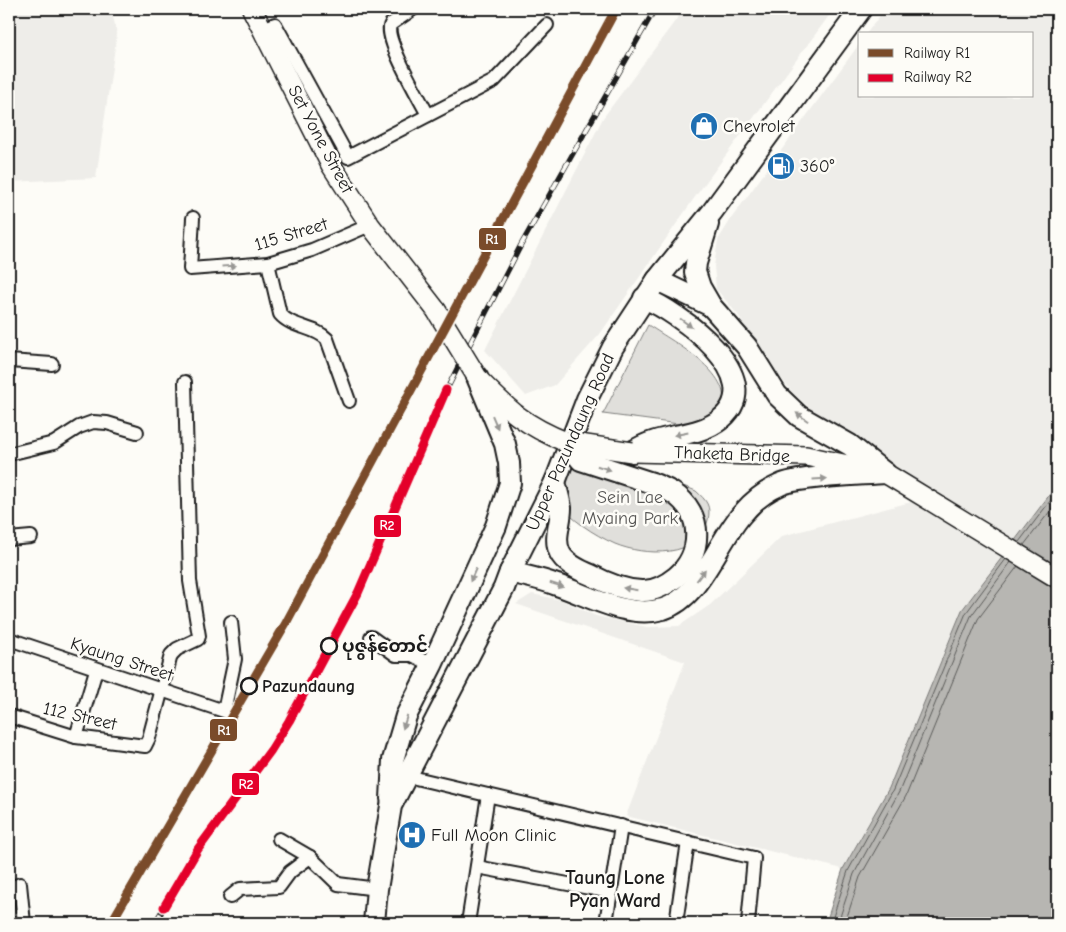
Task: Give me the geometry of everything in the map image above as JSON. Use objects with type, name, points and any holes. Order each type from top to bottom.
[{"type":"main road","name":"Set Yone Street","points":[[252,9],[331,165],[370,225],[436,310]]},
{"type":"main road","name":"Upper Pazundaung Road","points":[[374,923],[377,889],[391,806],[456,676],[500,596],[555,482],[587,399],[613,347],[657,280],[712,212],[861,9]]},
{"type":"main road","points":[[712,212],[695,272],[700,287],[711,306],[747,347],[777,395],[799,416],[850,445],[885,473]]},
{"type":"main road","points":[[657,280],[711,306]]},
{"type":"main road","points":[[632,452],[657,439],[696,431],[714,424],[722,418],[734,397],[734,384],[718,351],[684,321],[658,304],[644,298]]},
{"type":"main road","name":"Thaketa Bridge","points":[[436,310],[477,377],[508,410],[530,427],[566,442],[632,452],[806,456],[885,473],[1057,578]]},
{"type":"main road","points":[[391,806],[393,760],[406,716],[432,665],[496,526],[510,483],[509,463],[505,444],[477,377]]},
{"type":"main road","points":[[555,482],[561,506],[556,536],[560,554],[578,569],[620,588],[642,591],[657,589],[681,573],[693,554],[697,542],[697,529],[683,502],[674,493],[652,483],[581,460],[566,442]]},
{"type":"main road","points":[[510,572],[556,584],[600,602],[629,610],[662,609],[676,603],[689,591],[743,512],[761,495],[782,484],[802,480],[885,473]]},
{"type":"street","points":[[413,9],[391,24],[389,32],[398,58],[428,115]]},
{"type":"street","points":[[263,29],[275,24],[348,157],[494,81],[547,25]]},
{"type":"street","name":"115 Street","points":[[193,218],[190,269],[268,263],[312,250],[370,225]]},
{"type":"street","points":[[268,263],[280,314],[292,322],[320,332],[327,340],[349,401]]},
{"type":"street","points":[[9,361],[52,364]]},
{"type":"street","points":[[161,690],[173,651],[198,639],[199,636],[190,581],[185,382]]},
{"type":"street","points":[[9,454],[54,443],[79,427],[93,422],[107,423],[137,432]]},
{"type":"street","points":[[9,539],[32,537]]},
{"type":"street","name":"Kyaung Street","points":[[9,639],[96,670],[224,711],[235,659],[231,622]]},
{"type":"street","points":[[370,637],[396,655],[412,655],[432,665]]},
{"type":"street","points":[[76,736],[96,670]]},
{"type":"street","name":"112 Street","points":[[9,716],[76,736],[145,746],[149,738],[161,690]]},
{"type":"street","points":[[407,776],[754,858],[748,923]]},
{"type":"street","points":[[468,923],[488,795]]},
{"type":"street","points":[[606,923],[621,826]]},
{"type":"street","points":[[280,839],[310,857],[338,884],[377,889]]},
{"type":"street","points":[[676,923],[688,842]]},
{"type":"street","points":[[230,897],[240,889],[279,887],[290,872],[310,857]]},
{"type":"street","points":[[477,867],[611,892]]},
{"type":"street","points":[[14,886],[24,923]]},
{"type":"shaded area","points":[[16,9],[111,9],[117,33],[96,178],[9,182],[9,38]]},
{"type":"shaded area","points":[[684,9],[834,9],[695,197],[600,334],[555,385],[526,396],[485,350],[603,118]]},
{"type":"shaded area","points":[[885,9],[1057,9],[1057,485],[962,610],[889,788],[843,869],[626,816],[685,662],[516,604],[532,594],[561,600],[596,616],[647,627],[679,626],[710,605],[782,536],[911,502],[922,483],[821,418],[791,391],[767,360],[738,315],[716,289],[714,266],[718,240],[733,216],[858,46],[858,98],[1034,98],[1034,32],[868,32]]},
{"type":"green space","points":[[648,325],[696,358],[717,379],[723,391],[723,403],[716,418],[694,426],[603,414]]},
{"type":"green space","name":"Sein Lae Myaing Park","points":[[579,445],[696,491],[705,501],[709,511],[703,533],[694,542],[683,548],[655,552],[641,551],[615,544],[583,526],[556,501]]},
{"type":"water","points":[[1057,485],[1057,923],[826,923],[843,869],[889,788],[962,610]]},
{"type":"railway","points":[[155,923],[198,849],[271,750],[289,721],[358,593],[441,401],[462,359],[521,245],[655,9]]},
{"type":"rail line","name":"R1","points":[[111,923],[286,623],[616,9]]},
{"type":"rail line","name":"R2","points":[[164,907],[198,849],[271,750],[289,721],[358,593],[446,390]]},
{"type":"place","name":"Chevrolet","points":[[704,126]]},
{"type":"place","name":"360°","points":[[781,166]]},
{"type":"place","name":"ပုဇွန်တောင်","points":[[329,646]]},
{"type":"place","name":"Pazundaung","points":[[249,686]]},
{"type":"place","name":"Full Moon Clinic","points":[[412,835]]},
{"type":"district","name":"Taung Lone Pyan Ward","points":[[615,888]]}]
